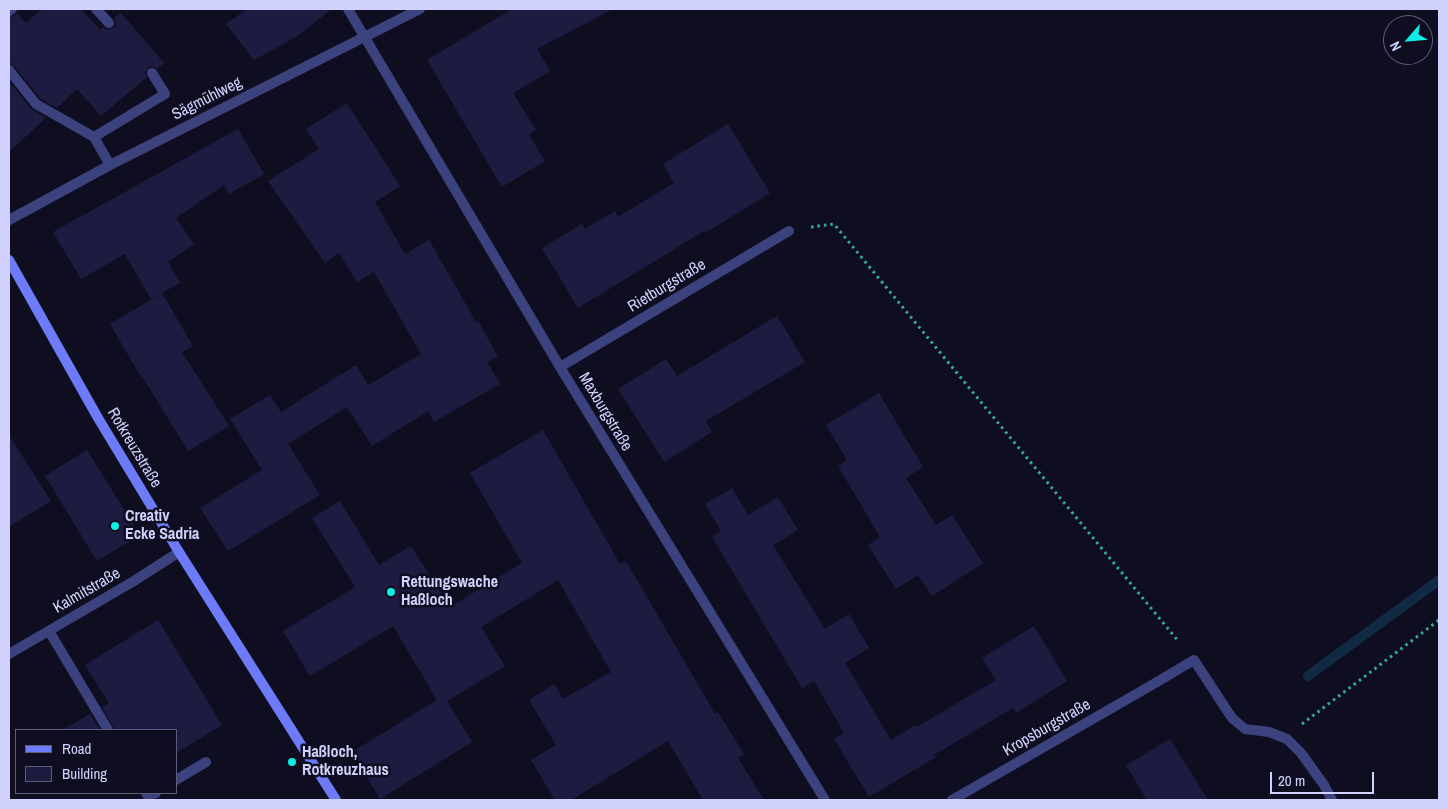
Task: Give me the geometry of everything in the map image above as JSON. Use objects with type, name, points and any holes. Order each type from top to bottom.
[{"type":"main road","name":"Rotkreuzstraße","points":[[9,260],[98,418],[179,552],[336,800]]},
{"type":"street","points":[[96,9],[109,23]]},
{"type":"street","name":"Maxburgstraße","points":[[348,9],[560,367],[825,800]]},
{"type":"street","name":"Sägmühlweg","points":[[9,220],[110,165],[420,9]]},
{"type":"street","points":[[9,70],[36,104],[94,137],[110,165]]},
{"type":"street","points":[[94,137],[165,94],[152,73]]},
{"type":"street","name":"Rietburgstraße","points":[[560,367],[789,231]]},
{"type":"street","name":"Kalmitstraße","points":[[9,654],[134,581],[179,552]]},
{"type":"street","points":[[49,631],[107,729]]},
{"type":"street","points":[[1194,660],[1232,718],[1245,729],[1269,732],[1287,739],[1301,753],[1324,785],[1332,800]]},
{"type":"street","name":"Kropsburgstraße","points":[[952,800],[1194,660]]},
{"type":"street","points":[[178,779],[206,762]]},
{"type":"path","points":[[789,231],[834,224],[1194,660]]},
{"type":"path","points":[[1287,739],[1296,728],[1326,704],[1439,620]]},
{"type":"building","points":[[42,9],[81,9],[100,30],[103,27],[107,30],[113,28],[116,25],[114,18],[121,13],[164,63],[157,69],[152,66],[148,67],[145,73],[147,77],[101,116],[77,89],[57,108],[41,99],[14,66],[9,63],[9,18],[17,13],[26,23]]},
{"type":"building","points":[[247,9],[332,9],[296,37],[254,60],[226,24]]},
{"type":"building","points":[[512,9],[613,9],[537,49],[550,71],[513,93],[536,130],[529,135],[545,161],[502,187],[427,60]]},
{"type":"building","points":[[9,81],[31,109],[46,118],[9,152]]},
{"type":"building","points":[[347,103],[400,186],[375,202],[405,254],[429,240],[476,322],[478,321],[498,356],[487,362],[500,384],[434,422],[428,411],[372,446],[347,407],[288,444],[320,495],[228,551],[200,508],[262,470],[230,419],[270,395],[281,412],[356,365],[368,385],[421,354],[374,272],[357,282],[339,253],[325,263],[268,181],[319,149],[306,129]]},
{"type":"building","points":[[728,124],[770,193],[578,308],[542,248],[582,224],[585,229],[615,211],[618,217],[674,183],[663,164]]},
{"type":"building","points":[[238,129],[264,174],[229,194],[224,185],[176,218],[194,244],[168,262],[180,283],[162,293],[193,346],[182,352],[229,426],[188,451],[110,324],[161,294],[151,299],[125,254],[81,279],[53,232]]},
{"type":"building","points":[[777,316],[805,362],[706,421],[712,432],[664,462],[618,389],[666,359],[677,376]]},
{"type":"building","points":[[879,393],[923,467],[906,478],[936,525],[952,515],[983,563],[932,596],[918,575],[896,589],[868,545],[880,537],[838,466],[847,460],[826,425]]},
{"type":"building","points":[[543,430],[620,564],[626,561],[715,714],[718,712],[744,754],[738,758],[764,800],[703,800],[668,741],[571,800],[555,800],[531,760],[556,745],[529,700],[554,684],[563,699],[611,672],[558,580],[481,627],[505,666],[447,701],[472,742],[380,799],[352,752],[437,700],[393,626],[310,676],[283,631],[355,587],[312,518],[340,501],[379,565],[411,546],[450,607],[522,563],[470,473]]},
{"type":"building","points":[[9,435],[51,501],[9,527]]},
{"type":"building","points":[[87,450],[140,535],[97,561],[45,476]]},
{"type":"building","points":[[732,488],[748,515],[778,497],[798,530],[773,545],[825,629],[849,614],[869,648],[845,663],[891,740],[916,725],[917,727],[996,680],[982,658],[1034,626],[1067,681],[1016,713],[1013,708],[934,755],[936,757],[869,797],[834,739],[844,733],[814,681],[802,688],[712,537],[721,531],[705,504]]},
{"type":"building","points":[[158,620],[222,725],[178,752],[178,729],[114,729],[102,707],[109,703],[85,665]]},
{"type":"building","points":[[90,714],[99,729],[64,729]]},
{"type":"building","points":[[1170,739],[1208,800],[1147,800],[1126,765]]},
{"type":"waterway","points":[[1308,676],[1439,580]]},
{"type":"place","name":"Creativ Ecke Sadria","points":[[115,526]]},
{"type":"place","name":"Rettungswache Haßloch","points":[[391,592]]},
{"type":"place","name":"Haßloch, Rotkreuzhaus","points":[[292,762]]}]
